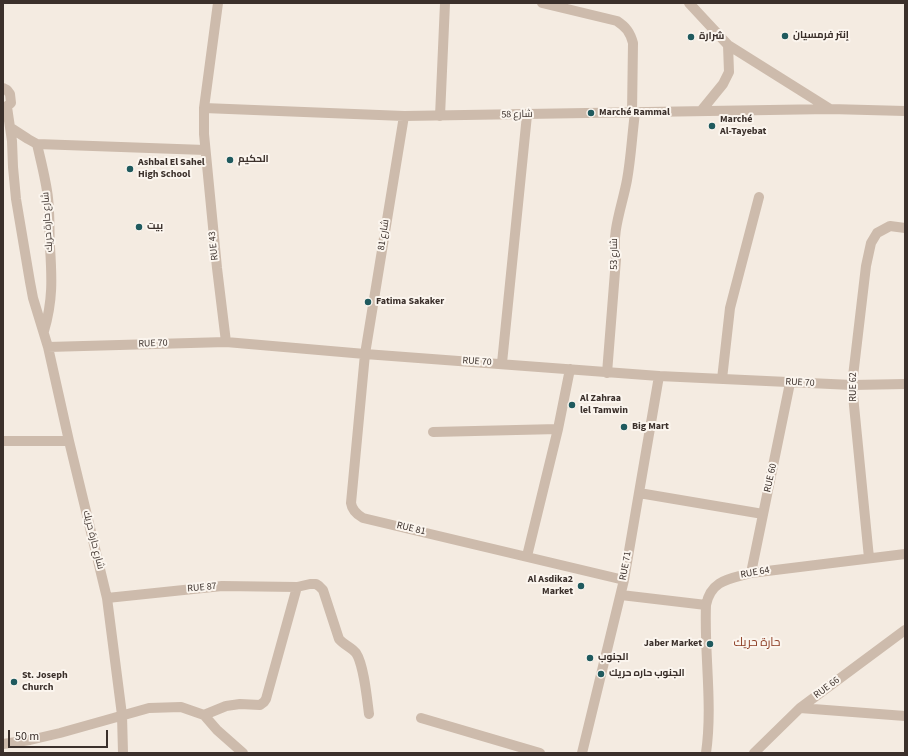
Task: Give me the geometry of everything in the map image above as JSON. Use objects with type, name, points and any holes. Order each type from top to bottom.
[{"type":"street","name":"RUE 43","points":[[218,3],[204,108],[205,150],[226,342]]},
{"type":"street","points":[[440,116],[445,3]]},
{"type":"street","name":"شارع 53","points":[[542,3],[617,22],[626,26],[630,32],[633,43],[633,113],[627,179],[614,235],[616,259],[607,373]]},
{"type":"street","points":[[689,3],[698,7],[728,45],[830,109]]},
{"type":"street","points":[[702,111],[723,84],[729,72],[728,45]]},
{"type":"street","points":[[3,80],[5,89]]},
{"type":"street","name":"شارع حارة حريك","points":[[5,89],[11,98],[10,103],[5,108],[11,128],[16,199],[31,287],[44,331],[107,598],[122,715],[123,753]]},
{"type":"street","name":"شارع 58","points":[[204,108],[404,116],[830,109],[905,111]]},
{"type":"street","points":[[502,363],[527,115]]},
{"type":"street","name":"شارع 81","points":[[365,354],[404,116]]},
{"type":"street","points":[[11,128],[37,144],[205,150]]},
{"type":"street","name":"شارع حارة حريك","points":[[37,144],[48,200],[52,280],[49,313],[44,331]]},
{"type":"street","points":[[722,379],[730,308],[759,197]]},
{"type":"street","name":"RUE 62","points":[[869,558],[852,386],[868,254],[871,243],[877,232],[890,226],[905,228]]},
{"type":"street","name":"RUE 70","points":[[48,348],[226,342],[365,354],[502,363],[607,373],[852,386],[905,384]]},
{"type":"street","name":"RUE 81","points":[[365,354],[351,503],[352,509],[357,514],[363,518],[624,580]]},
{"type":"street","points":[[527,556],[558,430],[570,369]]},
{"type":"street","name":"RUE 71","points":[[582,753],[624,580],[659,376]]},
{"type":"street","name":"RUE 60","points":[[751,573],[790,383]]},
{"type":"street","points":[[433,432],[558,430]]},
{"type":"street","points":[[3,440],[69,440]]},
{"type":"street","points":[[639,493],[763,514]]},
{"type":"street","name":"RUE 64","points":[[706,605],[712,588],[730,578],[751,573],[905,554]]},
{"type":"street","name":"RUE 87","points":[[107,598],[222,586],[297,587],[316,584],[323,590],[339,639],[343,644],[354,650],[359,658],[369,714]]},
{"type":"street","points":[[204,715],[226,706],[240,704],[260,705],[264,702],[297,587]]},
{"type":"street","points":[[620,595],[706,605],[705,626],[708,697],[706,753]]},
{"type":"street","name":"RUE 66","points":[[754,753],[800,708],[905,630]]},
{"type":"street","points":[[3,744],[60,733],[149,708],[181,707],[204,715],[217,730],[243,753]]},
{"type":"street","points":[[800,708],[905,716]]},
{"type":"street","points":[[421,718],[540,753]]},
{"type":"place","name":"إنتر فرمسيان","points":[[785,36]]},
{"type":"place","name":"شرارة","points":[[691,37]]},
{"type":"place","name":"Marché Rammal","points":[[591,113]]},
{"type":"place","name":"Marché Al-Tayebat","points":[[712,126]]},
{"type":"place","name":"الحكيم","points":[[230,160]]},
{"type":"place","name":"Ashbal El Sahel High School","points":[[130,169]]},
{"type":"place","name":"بيت","points":[[139,227]]},
{"type":"place","name":"Fatima Sakaker","points":[[368,302]]},
{"type":"place","name":"Al Zahraa lel Tamwin","points":[[572,405]]},
{"type":"place","name":"Big Mart","points":[[624,427]]},
{"type":"place","name":"Al Asdika2 Market","points":[[581,586]]},
{"type":"place","name":"Jaber Market","points":[[710,644]]},
{"type":"place","name":"الجنوب","points":[[590,658]]},
{"type":"place","name":"الجنوب حاره حريك","points":[[601,674]]},
{"type":"place","name":"St. Joseph Church","points":[[14,682]]},
{"type":"district","name":"حارة حريك","points":[[757,643]]}]
